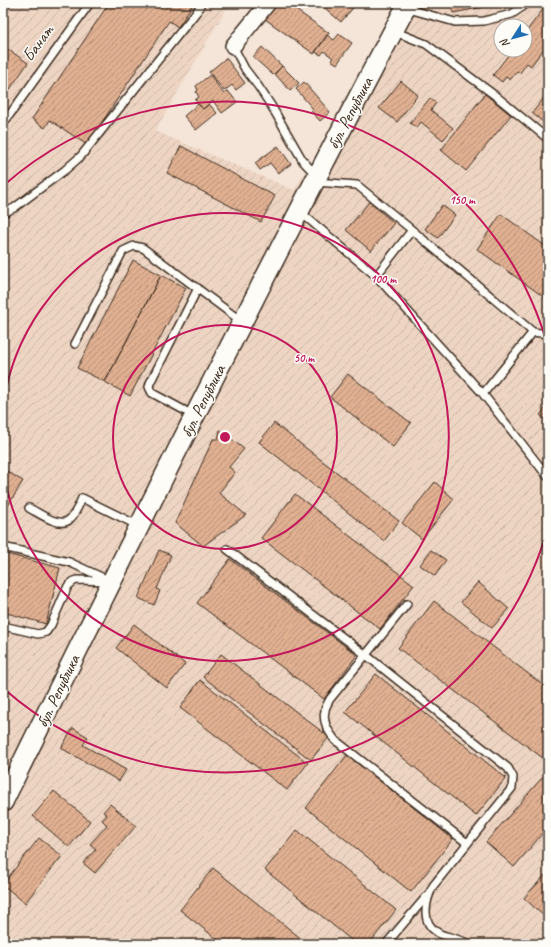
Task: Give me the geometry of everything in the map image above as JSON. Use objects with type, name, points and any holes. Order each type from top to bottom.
[{"type":"street","points":[[233,46],[268,3]]},
{"type":"street","name":"бул. Република","points":[[3,802],[111,582],[315,179],[407,6]]},
{"type":"lane","name":"Банат","points":[[3,124],[90,3]]},
{"type":"lane","points":[[3,214],[14,208],[65,170],[81,156],[198,10],[201,3]]},
{"type":"lane","points":[[407,6],[455,22],[484,21],[512,14],[528,3]]},
{"type":"lane","points":[[393,31],[426,44],[497,97],[548,139]]},
{"type":"lane","points":[[233,46],[245,69],[272,107],[315,179],[356,185],[534,332],[548,334]]},
{"type":"lane","points":[[299,211],[376,276],[483,394],[548,477]]},
{"type":"lane","points":[[376,276],[412,230]]},
{"type":"lane","points":[[75,344],[123,251],[134,246],[143,248],[243,322]]},
{"type":"lane","points":[[195,416],[152,393],[149,387],[198,288]]},
{"type":"lane","points":[[483,394],[534,332]]},
{"type":"lane","points":[[29,508],[56,522],[63,523],[67,522],[72,517],[82,498],[140,526]]},
{"type":"lane","points":[[3,547],[69,562],[111,582]]},
{"type":"lane","points":[[227,549],[366,655],[508,768],[513,777],[512,788],[432,886],[426,904],[427,919],[436,932],[470,944]]},
{"type":"lane","points":[[3,626],[34,634],[46,632],[51,625],[68,586],[71,583],[77,580],[111,582]]},
{"type":"lane","points":[[407,604],[330,699],[325,711],[324,721],[328,731],[335,740],[467,843]]},
{"type":"lane","points":[[386,944],[429,894]]},
{"type":"shaded area","points":[[3,3],[228,3],[226,9],[155,131],[294,190],[414,3],[548,3],[548,944],[3,944]]},
{"type":"building","points":[[109,3],[194,3],[178,27],[169,21],[87,145],[50,120],[45,128],[32,119]]},
{"type":"building","points":[[242,3],[260,3],[257,10]]},
{"type":"building","points":[[276,3],[301,3],[296,10],[329,33],[314,54],[265,19]]},
{"type":"building","points":[[319,3],[357,3],[341,22]]},
{"type":"building","points":[[451,3],[484,3],[484,7],[453,13]]},
{"type":"building","points":[[547,4],[548,43],[531,66],[527,63],[520,73],[517,71],[510,80],[506,77],[502,82],[493,75],[506,58],[533,58],[533,22]]},
{"type":"building","points":[[339,34],[352,43],[337,64],[331,60],[333,58],[324,51],[321,55],[315,52],[327,35],[334,40]]},
{"type":"building","points":[[3,46],[28,63],[3,99]]},
{"type":"building","points":[[262,47],[282,66],[273,75],[253,57]]},
{"type":"building","points":[[226,58],[245,83],[236,90],[232,85],[224,91],[209,72]]},
{"type":"building","points":[[282,66],[299,83],[290,91],[275,74]]},
{"type":"building","points":[[210,75],[224,94],[228,91],[237,102],[222,113],[213,101],[203,109],[195,100],[199,97],[196,92],[198,90],[196,86]]},
{"type":"building","points":[[401,81],[418,95],[397,122],[379,108]]},
{"type":"building","points":[[304,82],[330,112],[320,121],[311,111],[313,109],[296,89]]},
{"type":"building","points":[[548,93],[548,126],[532,113]]},
{"type":"building","points":[[485,94],[511,115],[466,171],[441,150]]},
{"type":"building","points":[[430,98],[436,103],[431,110],[453,128],[443,140],[421,122],[417,128],[410,123]]},
{"type":"building","points":[[198,104],[203,109],[209,104],[217,113],[196,130],[184,116]]},
{"type":"building","points":[[181,146],[275,196],[261,222],[167,173]]},
{"type":"building","points":[[278,146],[291,164],[278,173],[270,163],[260,170],[255,163]]},
{"type":"building","points":[[369,202],[394,223],[371,251],[346,230]]},
{"type":"building","points":[[442,205],[455,215],[438,238],[425,229]]},
{"type":"building","points":[[501,214],[548,248],[548,300],[477,249]]},
{"type":"building","points":[[133,260],[161,275],[105,382],[77,368]]},
{"type":"building","points":[[161,275],[186,288],[130,396],[105,382]]},
{"type":"building","points":[[348,374],[411,423],[393,447],[330,397]]},
{"type":"building","points":[[548,405],[548,422],[540,415]]},
{"type":"building","points":[[274,423],[399,521],[384,541],[259,442]]},
{"type":"building","points":[[220,430],[244,449],[229,467],[235,472],[219,493],[246,515],[203,546],[175,523],[213,439],[218,439]]},
{"type":"building","points":[[3,469],[23,481],[3,514]]},
{"type":"building","points":[[435,482],[454,499],[422,539],[402,523]]},
{"type":"building","points":[[295,494],[414,585],[380,629],[261,538]]},
{"type":"building","points":[[159,550],[171,555],[157,589],[160,591],[154,605],[138,598]]},
{"type":"building","points":[[431,550],[446,560],[435,576],[420,565]]},
{"type":"building","points":[[3,553],[60,568],[46,624],[3,612]]},
{"type":"building","points":[[230,559],[357,655],[324,699],[197,603]]},
{"type":"building","points":[[478,582],[509,609],[492,628],[461,602]]},
{"type":"building","points":[[434,601],[548,689],[548,762],[398,648]]},
{"type":"building","points":[[134,624],[185,664],[167,688],[116,648]]},
{"type":"building","points":[[221,654],[329,737],[311,760],[203,677]]},
{"type":"building","points":[[376,674],[506,778],[476,816],[345,712]]},
{"type":"building","points":[[200,680],[308,763],[287,790],[180,708]]},
{"type":"building","points":[[73,728],[88,737],[83,745],[126,770],[119,781],[61,748]]},
{"type":"building","points":[[347,755],[453,839],[411,892],[306,808]]},
{"type":"building","points":[[548,771],[548,827],[514,867],[486,842]]},
{"type":"building","points":[[54,791],[90,821],[69,847],[33,816]]},
{"type":"building","points":[[110,804],[136,826],[95,873],[83,863],[96,849],[90,844],[107,825],[102,820],[107,815],[103,812]]},
{"type":"building","points":[[297,830],[396,910],[369,944],[356,944],[265,870]]},
{"type":"building","points":[[39,838],[62,856],[25,903],[3,884]]},
{"type":"building","points":[[213,868],[308,944],[223,944],[180,910]]},
{"type":"building","points":[[548,872],[548,915],[546,918],[524,898]]}]
